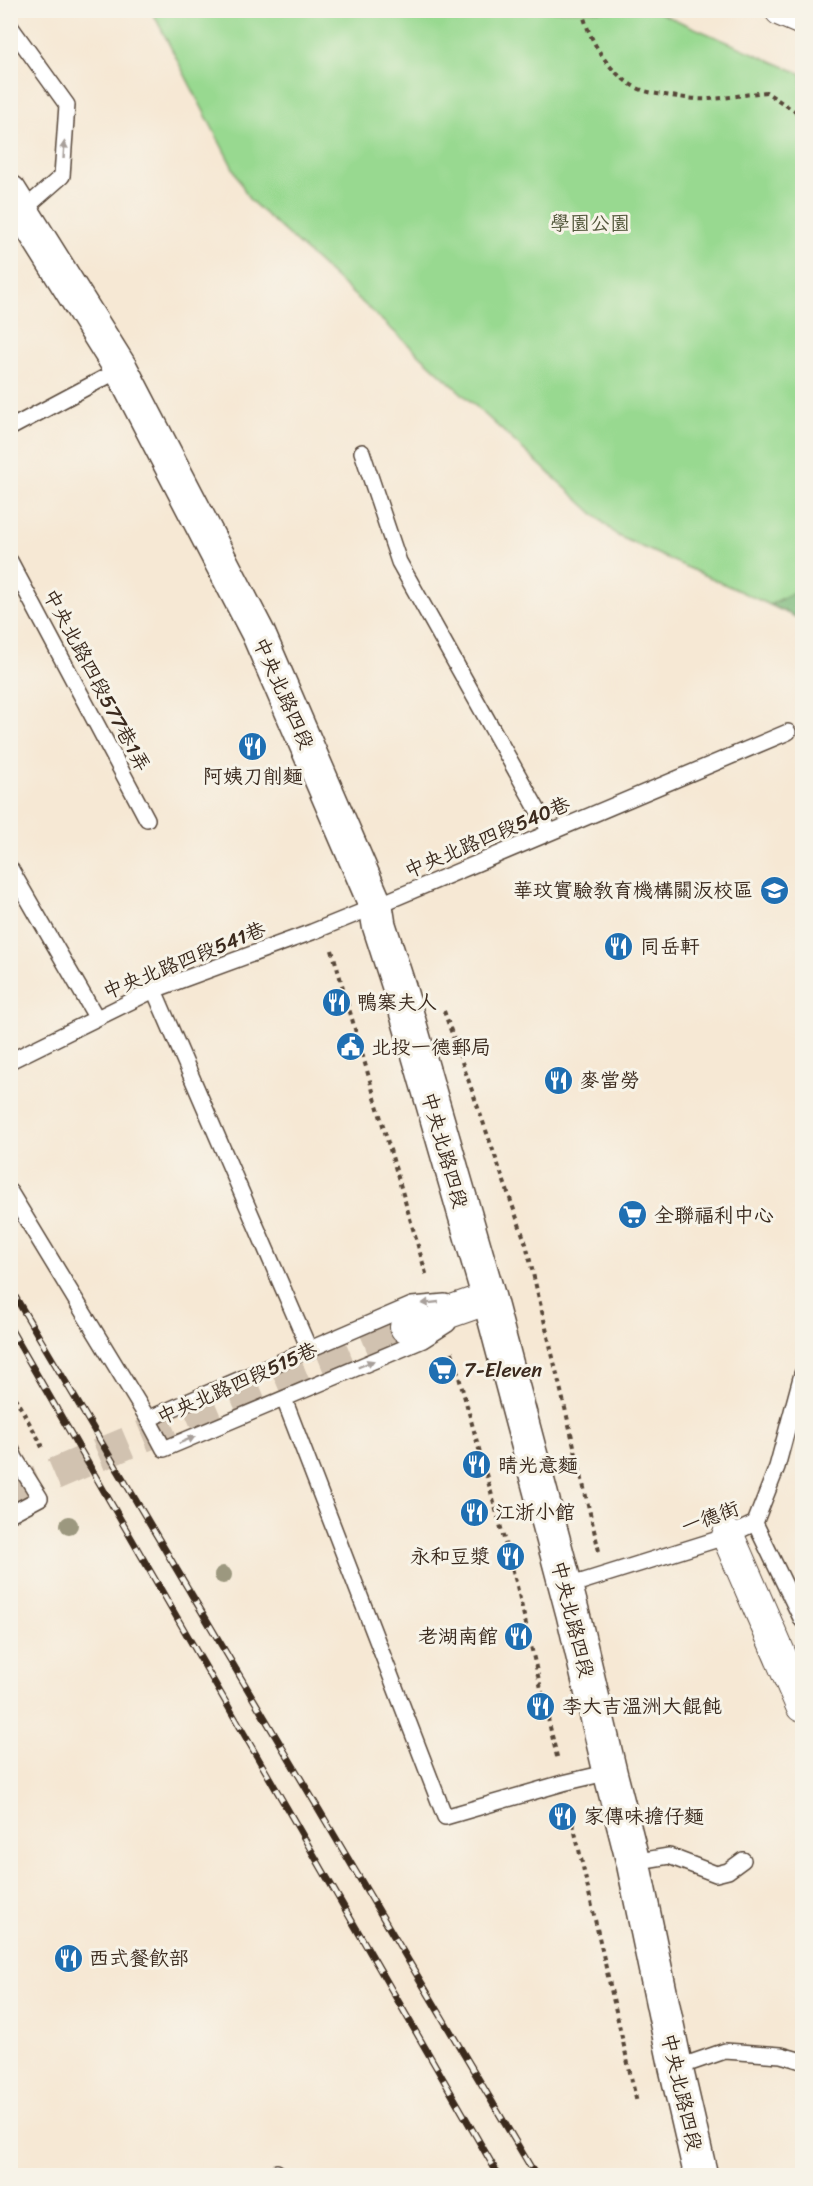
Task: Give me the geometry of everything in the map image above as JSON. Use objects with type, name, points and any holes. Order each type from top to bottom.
[{"type":"street","points":[[781,10],[802,19]]},
{"type":"street","name":"中央北路四段","points":[[16,202],[121,369],[258,633],[376,906],[379,925],[489,1299],[573,1614],[633,1862],[701,2175]]},
{"type":"street","points":[[406,1327],[489,1299]]},
{"type":"street","points":[[728,1536],[802,1706]]},
{"type":"lane","points":[[10,26],[67,105],[62,176],[16,202]]},
{"type":"lane","points":[[10,428],[121,369]]},
{"type":"lane","points":[[362,452],[399,562],[550,832]]},
{"type":"lane","name":"中央北路四段577巷1弄","points":[[10,561],[147,819]]},
{"type":"lane","name":"中央北路四段540巷","points":[[376,906],[788,732]]},
{"type":"lane","points":[[10,868],[96,1017]]},
{"type":"lane","name":"中央北路四段541巷","points":[[10,1061],[154,990],[376,906]]},
{"type":"lane","points":[[154,990],[310,1351]]},
{"type":"lane","points":[[10,1192],[148,1419]]},
{"type":"lane","name":"中央北路四段515巷","points":[[489,1299],[423,1340],[164,1449],[148,1419],[412,1305],[489,1299]]},
{"type":"lane","name":"一德街","points":[[565,1587],[728,1536],[755,1523],[777,1467],[802,1374]]},
{"type":"lane","points":[[284,1399],[445,1817],[610,1772]]},
{"type":"lane","points":[[10,1514],[40,1498],[12,1455]]},
{"type":"lane","points":[[755,1523],[802,1620]]},
{"type":"lane","points":[[633,1862],[669,1856],[716,1874],[728,1871],[744,1860]]},
{"type":"lane","points":[[676,2068],[725,2050],[781,2055],[802,2061]]},
{"type":"path","points":[[582,10],[585,24],[606,61],[618,74],[640,89],[661,95],[708,100],[766,92],[802,116]]},
{"type":"path","points":[[331,947],[427,1277]]},
{"type":"path","points":[[441,1005],[526,1244],[599,1551]]},
{"type":"path","points":[[452,1352],[516,1582],[637,2103]]},
{"type":"path","points":[[10,1389],[36,1436]]},
{"type":"green space","name":"學園公園","points":[[152,11],[655,11],[802,74],[802,588],[770,605],[618,536],[249,199]]},
{"type":"green space","points":[[802,588],[802,620],[770,605]]},
{"type":"tunnel","points":[[10,1493],[406,1327]]},
{"type":"railway","points":[[10,1288],[536,2176]]},
{"type":"railway","points":[[10,1328],[499,2176]]},
{"type":"place","name":"阿姨刀削麵","points":[[253,746]]},
{"type":"place","name":"華玟實驗教育機構關汳校區","points":[[774,890]]},
{"type":"place","name":"同岳軒","points":[[619,946]]},
{"type":"place","name":"鴨寨夫人","points":[[336,1002]]},
{"type":"place","name":"北投一德郵局","points":[[350,1047]]},
{"type":"place","name":"麥當勞","points":[[559,1080]]},
{"type":"place","name":"全聯福利中心","points":[[633,1215]]},
{"type":"place","name":"7-Eleven","points":[[443,1370]]},
{"type":"place","name":"晴光意麵","points":[[477,1465]]},
{"type":"place","name":"江浙小館","points":[[474,1512]]},
{"type":"place","name":"永和豆漿","points":[[511,1556]]},
{"type":"place","name":"老湖南館","points":[[519,1636]]},
{"type":"place","name":"李大吉溫洲大餛飩","points":[[541,1706]]},
{"type":"place","name":"家傳味擔仔麵","points":[[563,1816]]},
{"type":"place","name":"西式餐飲部","points":[[68,1958]]}]
